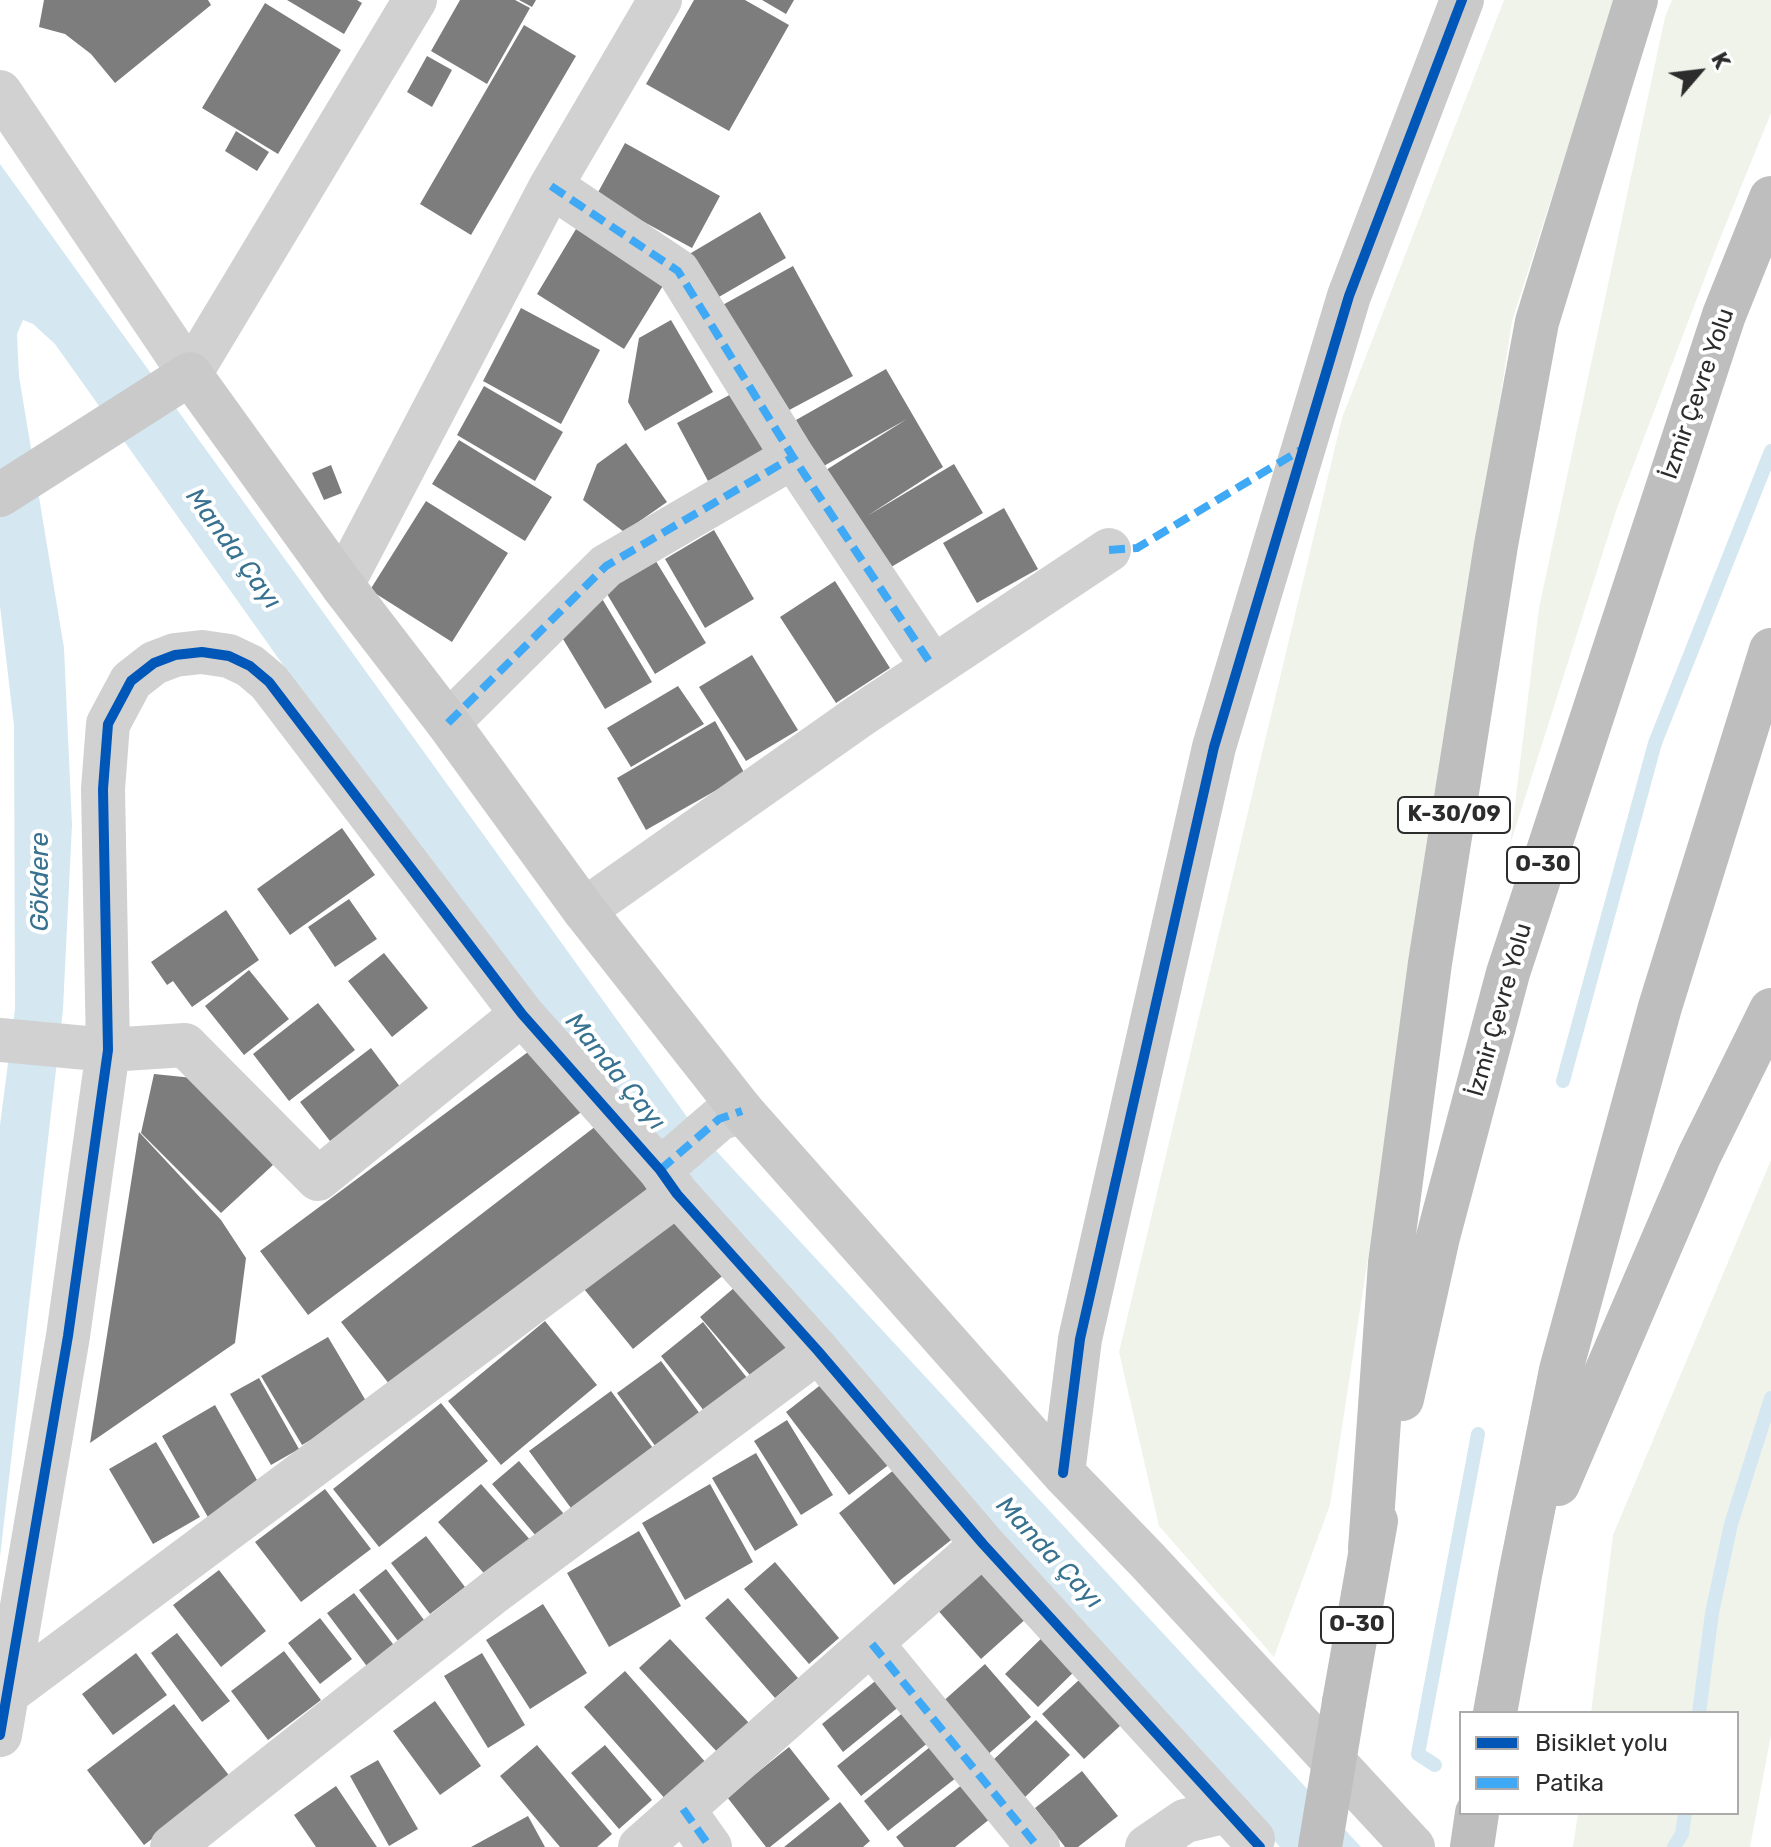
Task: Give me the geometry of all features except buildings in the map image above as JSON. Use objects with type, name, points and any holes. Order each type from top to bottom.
[{"type":"highway","name":"K-30/09","points":[[1370,1549],[1390,1263],[1430,963],[1496,545],[1537,322],[1636,0]]},
{"type":"highway","name":"İzmir Çevre Yolu","points":[[1320,1847],[1370,1549],[1438,1237],[1508,973],[1724,315],[1771,198]]},
{"type":"highway","points":[[1495,1711],[1561,1370],[1660,1007],[1771,650]]},
{"type":"highway","points":[[1520,1575],[1699,1156],[1771,1010]]},
{"type":"street","points":[[0,495],[181,380],[415,0]]},
{"type":"street","points":[[342,585],[551,186],[660,0]]},
{"type":"street","points":[[1063,1473],[1080,1339],[1214,747],[1349,296],[1462,0]]},
{"type":"street","points":[[0,92],[181,380],[448,723],[730,1115],[1413,1847]]},
{"type":"street","points":[[551,186],[678,271],[793,457],[933,667]]},
{"type":"street","points":[[448,723],[606,566],[793,457]]},
{"type":"street","points":[[584,910],[688,834],[1109,550]]},
{"type":"street","points":[[0,1735],[68,1336],[108,724],[131,681],[154,663],[175,655],[202,652],[229,656],[250,666],[269,682],[522,1014],[983,1544],[1240,1825],[1185,1821],[1147,1847]]},
{"type":"street","points":[[3,1040],[87,1048],[185,1045],[318,1179],[522,1014]]},
{"type":"street","points":[[9,1692],[668,1182],[730,1115]]},
{"type":"street","points":[[172,1847],[494,1592],[818,1351]]},
{"type":"street","points":[[640,1847],[983,1544]]},
{"type":"street","points":[[872,1644],[1038,1847]]},
{"type":"street","points":[[683,1809],[710,1847]]},
{"type":"shaded area","points":[[1504,0],[1615,0],[1512,321],[1330,1505],[1274,1657],[1159,1526],[1119,1352],[1342,418]]},
{"type":"shaded area","points":[[1672,0],[1771,0],[1771,113],[1616,511],[1510,845],[1539,608],[1665,17]]},
{"type":"shaded area","points":[[1771,1160],[1771,1735],[1750,1847],[1573,1847],[1578,1815],[1739,1815],[1739,1711],[1591,1711],[1613,1535]]},
{"type":"water","points":[[0,164],[695,1128],[1361,1847],[1280,1847],[529,1011],[55,344],[33,324],[23,320],[17,334],[19,376],[64,648],[72,825],[63,1009],[0,1557],[0,1125],[15,1009],[14,726],[0,606]]},
{"type":"waterway","points":[[1563,1081],[1655,743],[1771,451]]},
{"type":"waterway","points":[[1699,1711],[1712,1613],[1731,1524],[1771,1398]]},
{"type":"waterway","points":[[1435,1765],[1418,1754],[1478,1434]]},
{"type":"waterway","points":[[1674,1847],[1682,1834],[1685,1815]]},
{"type":"marked path","points":[[551,186],[678,271],[793,457],[933,667]]},
{"type":"marked path","points":[[1109,550],[1137,548],[1304,448]]},
{"type":"marked path","points":[[448,723],[606,566],[793,457]]},
{"type":"marked path","points":[[660,1170],[719,1119],[742,1111]]},
{"type":"marked path","points":[[872,1644],[1038,1847]]},
{"type":"marked path","points":[[683,1809],[710,1847]]},
{"type":"cycle path","points":[[1063,1473],[1080,1339],[1214,747],[1349,296],[1462,0]]},
{"type":"cycle path","points":[[0,1735],[68,1336],[108,1050],[103,789],[108,724],[131,681],[154,663],[175,655],[202,652],[229,656],[250,666],[269,682],[522,1014],[983,1544],[1260,1847]]},
{"type":"water label","name":"Manda Çayı","points":[[233,549]]},
{"type":"water label","name":"Gökdere","points":[[40,882]]},
{"type":"water label","name":"Manda Çayı","points":[[615,1072]]},
{"type":"water label","name":"Manda Çayı","points":[[1049,1553]]}]
